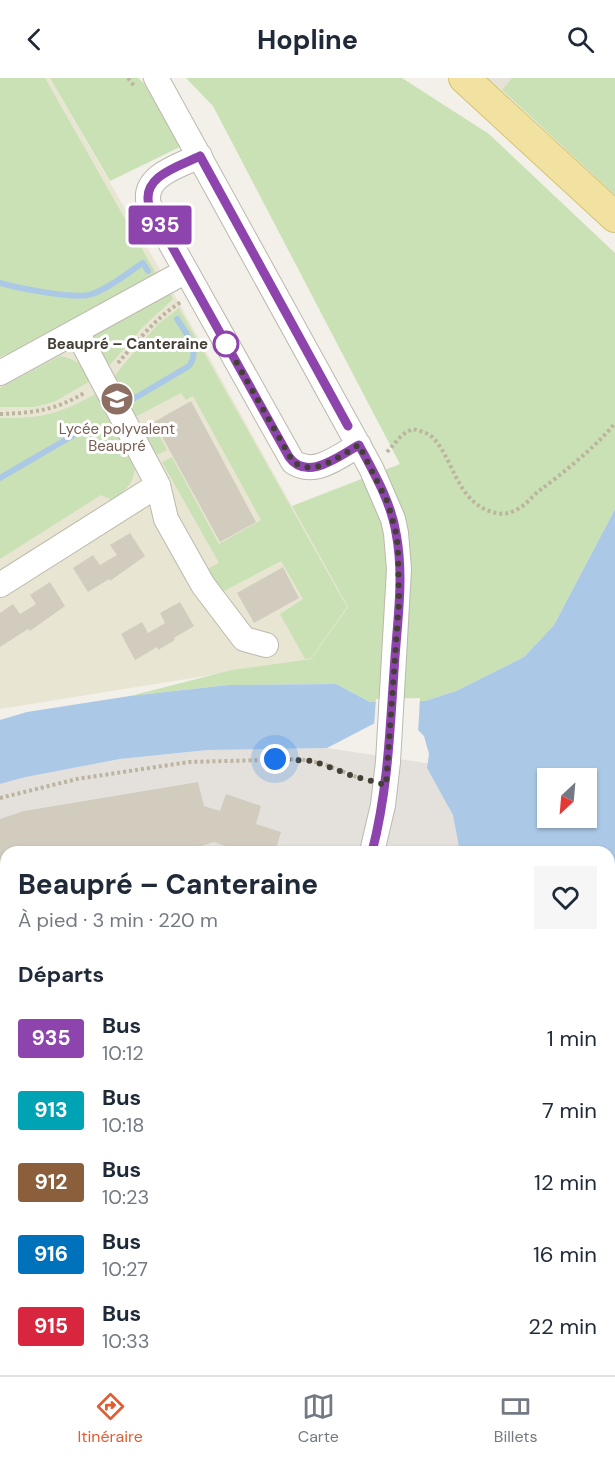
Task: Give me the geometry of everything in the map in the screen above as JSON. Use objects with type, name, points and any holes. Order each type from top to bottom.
[{"type":"main road","points":[[442,78],[579,182]]},
{"type":"main road","points":[[464,78],[615,217]]},
{"type":"street","points":[[156,78],[359,445],[388,503],[396,533],[399,591],[387,773],[373,846]]},
{"type":"street","points":[[200,156],[158,177],[151,184],[147,194],[149,205],[293,462],[299,466],[314,468],[359,445]]},
{"type":"street","points":[[0,373],[186,271]]},
{"type":"street","points":[[77,332],[158,485],[166,519],[203,585],[244,639],[266,645]]},
{"type":"street","points":[[0,585],[158,485]]},
{"type":"path","points":[[384,455],[402,435],[412,429],[422,431],[436,442],[457,480],[473,501],[495,513],[504,514],[520,508],[552,482],[615,423]]},
{"type":"path","points":[[0,798],[77,779],[189,762],[300,759],[313,761],[353,776],[387,773]]},
{"type":"shaded area","name":"Lycée polyvalent Beaupré","points":[[0,78],[50,78],[179,303],[348,607],[311,659],[0,709]]},
{"type":"shaded area","points":[[487,78],[512,78],[502,90]]},
{"type":"shaded area","points":[[327,748],[505,775],[615,748],[615,846],[0,846],[0,784],[120,759],[208,750]]},
{"type":"green space","points":[[0,78],[45,78],[158,277],[21,358],[6,354],[0,357]]},
{"type":"green space","points":[[50,78],[138,78],[143,82],[182,146],[110,181]]},
{"type":"green space","points":[[186,78],[402,78],[489,134],[615,253],[615,509],[554,625],[524,657],[456,691],[425,701],[370,702],[336,684],[228,685],[130,696],[232,670],[311,659],[348,607],[292,506],[400,464],[213,106]]},
{"type":"green space","points":[[512,78],[615,78],[615,195],[502,90]]},
{"type":"green space","points":[[170,293],[173,299],[143,327],[108,367],[92,336]]},
{"type":"green space","points":[[179,308],[347,607],[311,658],[305,659],[280,614],[303,599],[281,561],[224,591],[218,590],[205,570],[219,563],[162,462],[172,457],[219,544],[261,520],[193,396],[186,400],[181,393],[135,417],[114,376],[157,325]]},
{"type":"green space","points":[[60,356],[79,364],[92,380],[54,402],[35,407],[0,407],[0,388]]},
{"type":"green space","points":[[99,392],[135,462],[134,475],[130,484],[112,500],[101,495],[0,559],[0,418],[41,416],[63,410]]},
{"type":"green space","points":[[153,423],[167,450],[157,455],[142,429]]},
{"type":"water","points":[[615,509],[615,846],[459,846],[453,815],[427,768],[429,754],[424,736],[414,726],[396,719],[377,722],[327,748],[208,750],[120,759],[0,784],[0,720],[27,712],[130,696],[228,685],[336,684],[370,702],[425,701],[456,691],[524,657],[554,625]]},
{"type":"pier","points":[[420,698],[418,734],[413,728],[396,722],[374,727],[376,699]]},
{"type":"building","points":[[191,401],[256,522],[220,542],[154,422]]},
{"type":"building","points":[[130,533],[145,556],[110,581],[109,579],[88,592],[73,568],[93,555],[100,565],[117,555],[110,545]]},
{"type":"building","points":[[283,567],[299,598],[254,623],[237,593]]},
{"type":"building","points":[[50,582],[65,606],[30,631],[28,629],[0,647],[0,613],[13,604],[20,614],[36,604],[30,595]]},
{"type":"building","points":[[180,602],[194,626],[158,650],[157,647],[135,660],[121,634],[142,622],[148,633],[165,623],[160,613]]},
{"type":"building","points":[[198,782],[204,806],[220,811],[226,794],[261,806],[256,824],[281,832],[277,846],[225,846],[214,842],[201,846],[0,846],[0,819],[24,811]]},
{"type":"waterway","points":[[0,283],[73,296],[92,294],[105,288],[143,263],[148,271]]},
{"type":"waterway","points":[[135,398],[189,366],[193,348],[177,319]]},
{"type":"waterway","points":[[0,478],[79,432]]},
{"type":"bus line","name":"935","points":[[348,426],[200,156],[154,180],[147,194],[149,205],[289,457],[299,466],[314,468],[359,445],[388,503],[398,548],[399,601],[386,785],[373,846]]},
{"type":"place","name":"Beaupré – Canteraine","points":[[226,344]]},
{"type":"place","name":"Lycée polyvalent Beaupré","points":[[117,399]]},
{"type":"route","points":[[226,344],[293,462],[299,466],[314,468],[359,445],[388,503],[398,548],[399,601],[386,785],[368,781],[313,761],[275,759]]}]
